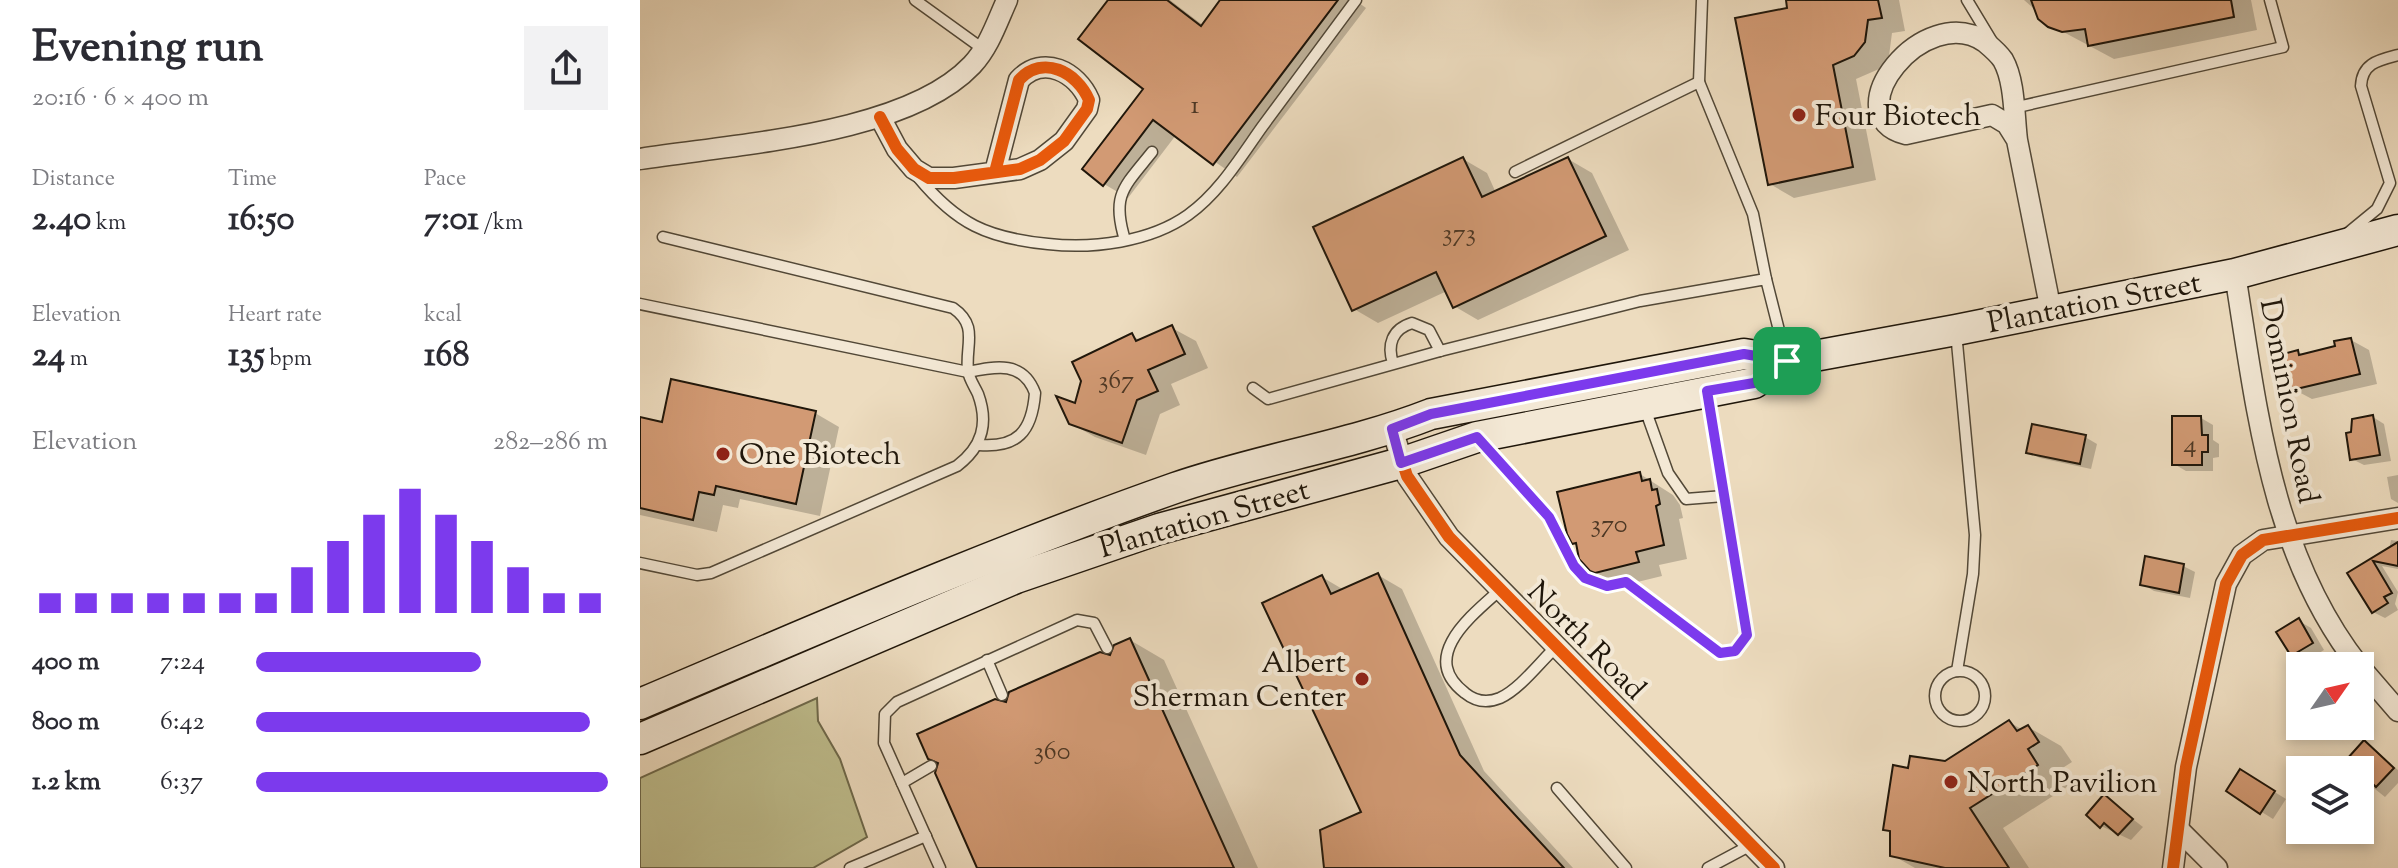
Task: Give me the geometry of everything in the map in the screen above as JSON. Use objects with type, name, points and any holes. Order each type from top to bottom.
[{"type":"main road","name":"Plantation Street","points":[[640,704],[930,579],[1068,526],[1194,482],[1392,429],[1431,414],[1744,354],[1787,361],[1956,330],[2235,274],[2398,230]]},
{"type":"main road","name":"Plantation Street","points":[[640,739],[1055,564],[1185,521],[1401,463],[1477,437],[1754,383],[1787,361]]},
{"type":"street","points":[[640,159],[880,117],[941,91],[975,62],[1007,0]]},
{"type":"street","points":[[2017,140],[2007,124],[1992,115],[1900,133],[1884,124],[1877,107],[1886,76],[1906,48],[1943,27],[1977,35],[2003,60],[2051,311]]},
{"type":"street","points":[[880,117],[907,163],[929,178],[995,172],[1033,164],[1064,141],[1087,109],[1089,100],[1074,78],[1056,68],[1040,67],[1019,80],[995,172]]},
{"type":"street","name":"Dominion Road","points":[[2235,274],[2268,468],[2288,535],[2321,606],[2351,652]]},
{"type":"street","name":"North Road","points":[[1392,429],[1401,463],[1421,501],[1449,537],[1774,868]]},
{"type":"street","points":[[2173,868],[2186,767],[2226,584],[2242,555],[2263,540],[2398,518]]},
{"type":"street","name":"Dominion Road","points":[[2374,683],[2398,711]]},
{"type":"street","points":[[2180,831],[2217,868]]},
{"type":"lane","points":[[915,0],[983,49]]},
{"type":"lane","points":[[907,163],[943,207],[964,223],[998,236],[1068,247],[1125,240],[1158,232],[1205,200],[1356,0]]},
{"type":"lane","points":[[1702,0],[1699,82],[1753,214],[1787,361]]},
{"type":"lane","points":[[1967,0],[2003,60]]},
{"type":"lane","points":[[2013,108],[2283,47],[2270,0]]},
{"type":"lane","points":[[2330,248],[2377,209],[2387,195],[2390,183],[2361,86],[2361,74],[2368,65],[2398,55]]},
{"type":"lane","points":[[1515,172],[1699,82]]},
{"type":"lane","points":[[1125,240],[1117,213],[1121,194],[1152,152]]},
{"type":"lane","points":[[640,563],[679,573],[711,573],[957,466],[979,445],[984,416],[968,372],[969,326],[965,316],[953,308],[663,237]]},
{"type":"lane","points":[[1253,388],[1268,399],[1393,363],[1640,301],[1766,279]]},
{"type":"lane","points":[[640,304],[968,372],[1014,369],[1025,374],[1035,393],[1023,432],[1013,443],[998,447],[979,445]]},
{"type":"lane","points":[[1393,363],[1390,344],[1397,331],[1412,323],[1429,330],[1437,339],[1440,351]]},
{"type":"lane","points":[[1956,330],[1975,535],[1957,671],[1939,683],[1936,701],[1944,715],[1959,721],[1968,720],[1982,709],[1985,694],[1979,679],[1957,671]]},
{"type":"lane","points":[[1477,437],[1549,517],[1574,566],[1585,578],[1607,586],[1626,582],[1720,653],[1740,648],[1747,635],[1707,391]]},
{"type":"lane","points":[[1644,403],[1668,473],[1686,499],[1692,501],[1724,496]]},
{"type":"lane","points":[[1500,590],[1450,640],[1445,657],[1447,672],[1459,688],[1473,700],[1488,701],[1503,697],[1556,647]]},
{"type":"lane","points":[[940,868],[884,743],[885,714],[897,702],[1077,620],[1094,623],[1107,648]]},
{"type":"lane","points":[[987,660],[1002,695]]},
{"type":"lane","points":[[902,783],[931,766]]},
{"type":"lane","points":[[1557,788],[1626,868]]},
{"type":"lane","points":[[850,868],[926,836]]},
{"type":"lane","points":[[1708,868],[1751,845]]},
{"type":"shaded area","points":[[817,698],[818,721],[840,759],[867,837],[813,868],[640,868],[640,778]]},
{"type":"building","points":[[1108,0],[1167,0],[1201,26],[1220,0],[1338,0],[1213,165],[1153,120],[1103,186],[1082,169],[1143,89],[1078,39]]},
{"type":"building","name":"Four Biotech","points":[[1786,0],[1878,0],[1882,18],[1868,20],[1865,42],[1854,56],[1833,65],[1853,167],[1768,185],[1735,18],[1787,8]]},
{"type":"building","points":[[2031,0],[2231,0],[2234,17],[2088,46],[2085,29],[2062,32],[2048,27],[2038,19]]},
{"type":"building","points":[[1463,157],[1482,197],[1568,157],[1606,236],[1453,308],[1436,272],[1352,311],[1313,227]]},
{"type":"building","points":[[1172,325],[1185,354],[1148,370],[1158,391],[1137,400],[1122,443],[1069,424],[1056,396],[1075,403],[1081,381],[1072,362],[1132,333],[1136,341]]},
{"type":"building","points":[[2351,338],[2360,374],[2292,390],[2283,354],[2298,350],[2299,355],[2335,346],[2334,341]]},
{"type":"building","name":"One Biotech","points":[[671,379],[816,411],[796,504],[716,486],[714,495],[699,492],[693,520],[640,508],[640,417],[662,422]]},
{"type":"building","points":[[2373,415],[2380,455],[2350,460],[2346,433],[2351,432],[2352,419]]},
{"type":"building","points":[[2172,416],[2201,416],[2202,435],[2208,435],[2208,452],[2202,452],[2202,465],[2172,465]]},
{"type":"building","points":[[2032,424],[2086,435],[2080,464],[2026,453]]},
{"type":"building","points":[[1640,472],[1642,481],[1650,479],[1652,490],[1657,489],[1660,504],[1656,506],[1664,545],[1636,552],[1639,562],[1595,573],[1590,571],[1579,559],[1576,543],[1572,544],[1567,534],[1557,492]]},
{"type":"building","points":[[2398,542],[2398,566],[2373,561],[2392,593],[2384,597],[2388,603],[2372,613],[2347,573]]},
{"type":"building","points":[[2145,556],[2184,564],[2179,593],[2140,585]]},
{"type":"building","name":"Albert Sherman Center","points":[[1378,573],[1460,755],[1564,868],[1324,868],[1320,830],[1361,812],[1262,603],[1322,575],[1331,594]]},
{"type":"building","points":[[2299,618],[2313,643],[2298,652],[2288,652],[2276,632]]},
{"type":"building","points":[[1130,638],[1234,868],[977,868],[935,773],[938,763],[928,759],[917,734],[995,699],[1006,702],[1009,692],[1100,652],[1110,655],[1114,645]]},
{"type":"building","name":"North Pavilion","points":[[2009,720],[2017,731],[2028,725],[2039,742],[2028,749],[2038,765],[1970,808],[2009,868],[1945,868],[1890,856],[1890,831],[1883,830],[1893,765],[1908,768],[1910,756],[1945,761]]},
{"type":"building","points":[[2364,740],[2394,768],[2376,787],[2374,756],[2350,756]]},
{"type":"building","points":[[2240,769],[2275,791],[2260,814],[2226,791]]},
{"type":"building","points":[[2104,794],[2133,819],[2118,835],[2104,823],[2100,828],[2086,815]]},
{"type":"cycle path","points":[[880,117],[897,149],[914,169],[929,178],[954,178],[1020,169],[1040,160],[1064,141],[1087,109],[1089,100],[1076,81],[1049,68],[1038,68],[1019,80],[995,172]]},
{"type":"cycle path","points":[[1392,429],[1407,476],[1449,537],[1774,868]]},
{"type":"cycle path","points":[[2173,868],[2186,767],[2226,584],[2242,555],[2263,540],[2398,518]]},
{"type":"place","name":"Four Biotech","points":[[1799,115]]},
{"type":"place","name":"One Biotech","points":[[723,454]]},
{"type":"place","name":"Albert Sherman Center","points":[[1362,679]]},
{"type":"place","name":"North Pavilion","points":[[1951,782]]},
{"type":"route","points":[[1744,354],[1787,361],[1754,383],[1707,391],[1747,635],[1745,642],[1735,651],[1720,653],[1626,582],[1607,586],[1585,578],[1574,566],[1549,517],[1477,437],[1401,463],[1392,429],[1431,414],[1744,354]]}]
